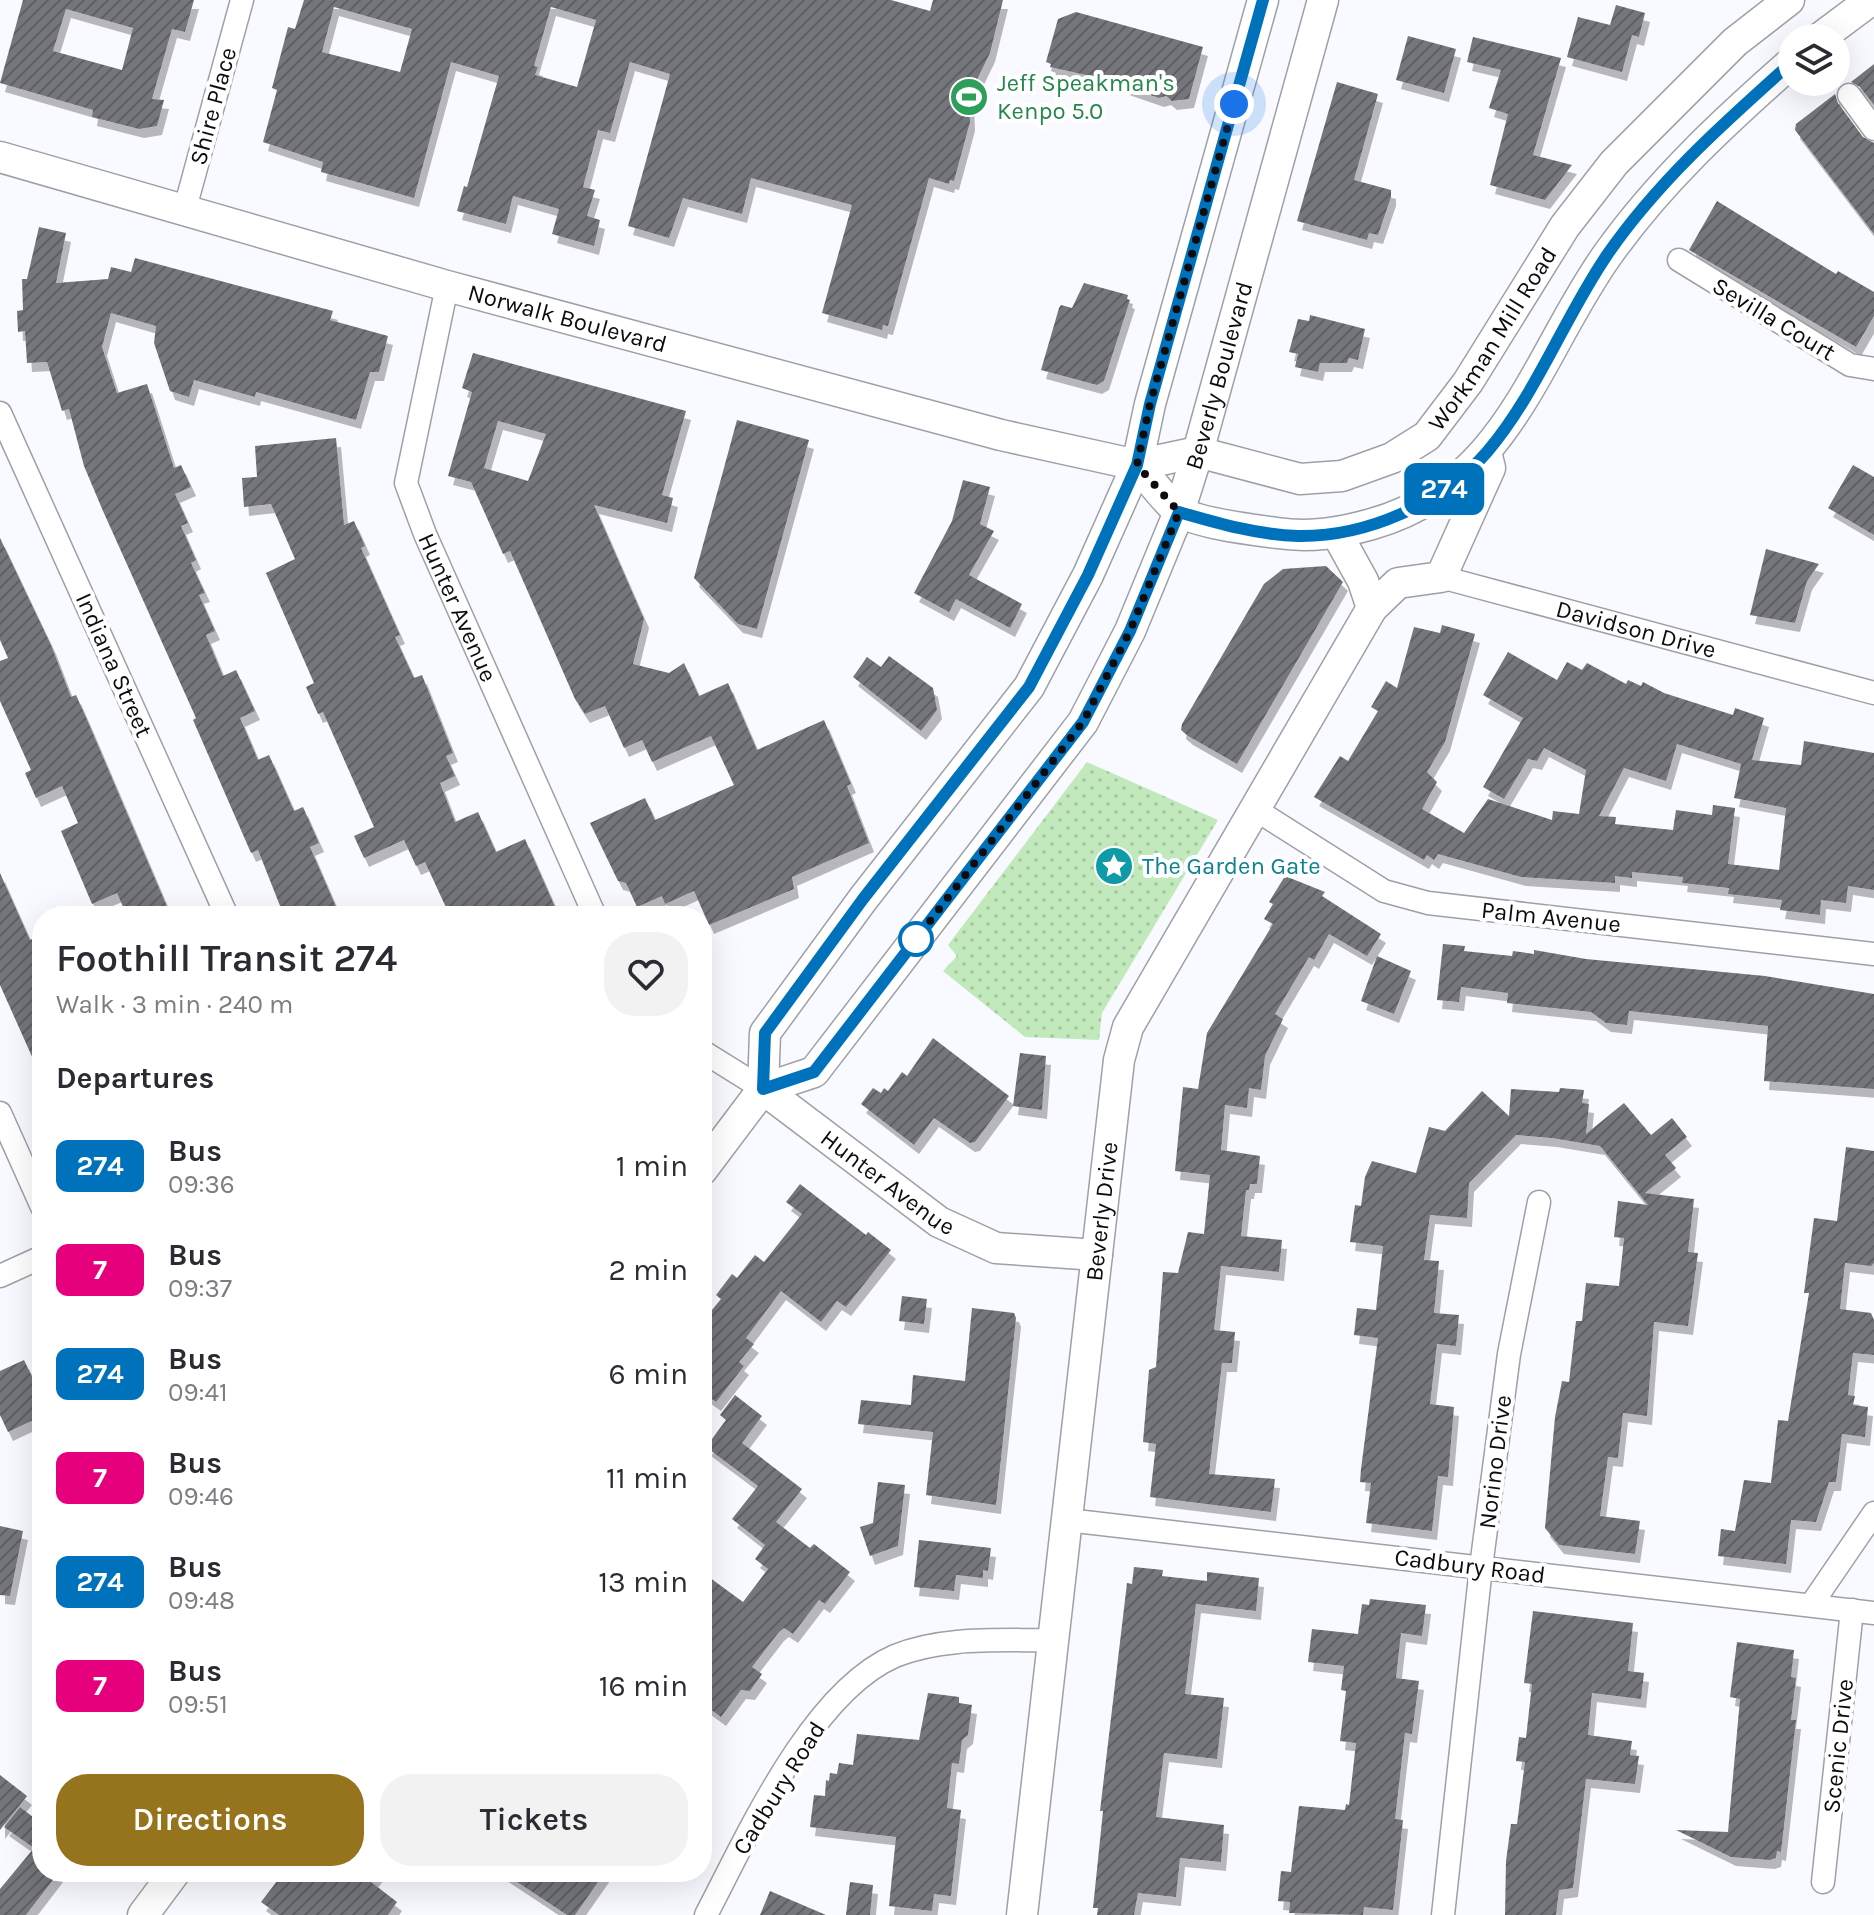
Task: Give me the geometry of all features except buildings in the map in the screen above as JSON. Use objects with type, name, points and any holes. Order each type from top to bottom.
[{"type":"main road","points":[[712,1157],[763,1089],[765,1033],[863,899],[1029,687],[1088,575],[1137,465],[1150,404],[1263,0]]},
{"type":"main road","name":"Beverly Boulevard","points":[[763,1089],[814,1072],[1083,722],[1130,631],[1179,512],[1198,452],[1323,0]]},
{"type":"main road","name":"Workman Mill Road","points":[[1137,465],[1198,452],[1300,479],[1342,476],[1392,458],[1427,436],[1468,382],[1565,226],[1614,163],[1735,42],[1789,0]]},
{"type":"main road","points":[[1839,24],[1871,0]]},
{"type":"main road","points":[[1137,465],[1179,512],[1226,526],[1284,534],[1337,534],[1406,511],[1440,492],[1486,452],[1529,389],[1606,256],[1650,201],[1716,129],[1778,74]]},
{"type":"main road","name":"Norwalk Boulevard","points":[[1,163],[1001,435],[1137,465]]},
{"type":"main road","points":[[1565,226],[1606,256]]},
{"type":"main road","points":[[1441,577],[1490,468],[1486,452]]},
{"type":"main road","points":[[1337,534],[1352,558],[1372,608]]},
{"type":"main road","name":"Davidson Drive","points":[[1398,583],[1416,577],[1441,577]]},
{"type":"main road","name":"Beverly Drive","points":[[1022,1915],[1119,1060],[1128,1027],[1372,608],[1398,583]]},
{"type":"main road","name":"Hunter Avenue","points":[[763,1089],[939,1222],[996,1248],[1097,1255]]},
{"type":"main road","points":[[143,1915],[168,1882]]},
{"type":"street","name":"Shire Place","points":[[184,212],[242,0]]},
{"type":"street","points":[[1850,96],[1874,129]]},
{"type":"street","name":"Sevilla Court","points":[[1679,260],[1850,365],[1874,369]]},
{"type":"street","name":"Hunter Avenue","points":[[447,286],[406,483],[425,534],[591,906]]},
{"type":"street","name":"Indiana Street","points":[[0,413],[222,906]]},
{"type":"street","name":"Davidson Drive","points":[[1441,577],[1874,693]]},
{"type":"street","name":"Palm Avenue","points":[[1253,808],[1384,891],[1428,903],[1874,954]]},
{"type":"street","name":"Hunter Avenue","points":[[712,1057],[763,1089]]},
{"type":"street","points":[[0,1113],[32,1185]]},
{"type":"street","name":"Norino Drive","points":[[1443,1915],[1481,1567],[1509,1354],[1539,1202]]},
{"type":"street","points":[[0,1276],[32,1262]]},
{"type":"street","points":[[1811,1605],[1874,1513]]},
{"type":"street","name":"Cadbury Road","points":[[1067,1520],[1863,1611]]},
{"type":"street","name":"Scenic Drive","points":[[1823,1882],[1863,1611]]},
{"type":"street","name":"Cadbury Road","points":[[706,1915],[799,1748],[827,1710],[857,1682],[894,1657],[949,1642],[1053,1640]]},
{"type":"green space","points":[[1087,762],[1218,820],[1102,1013],[1099,1040],[1025,1037],[943,971],[957,956],[948,945]]},
{"type":"bus line","name":"274","points":[[1263,0],[1150,404],[1137,465],[1088,575],[1029,687],[863,899],[765,1033],[763,1089],[814,1072],[1083,722],[1130,631],[1179,512],[1226,526],[1297,536],[1337,534],[1395,517],[1440,492],[1486,452],[1529,389],[1606,256],[1650,201],[1716,129],[1778,74]]},
{"type":"place","name":"Jeff Speakman's Kenpo 5.0","points":[[969,97]]},
{"type":"place","name":"The Garden Gate","points":[[1114,866]]},
{"type":"route","points":[[916,939],[910,947],[1083,722],[1130,631],[1179,512],[1137,465],[1150,404],[1234,104]]}]
